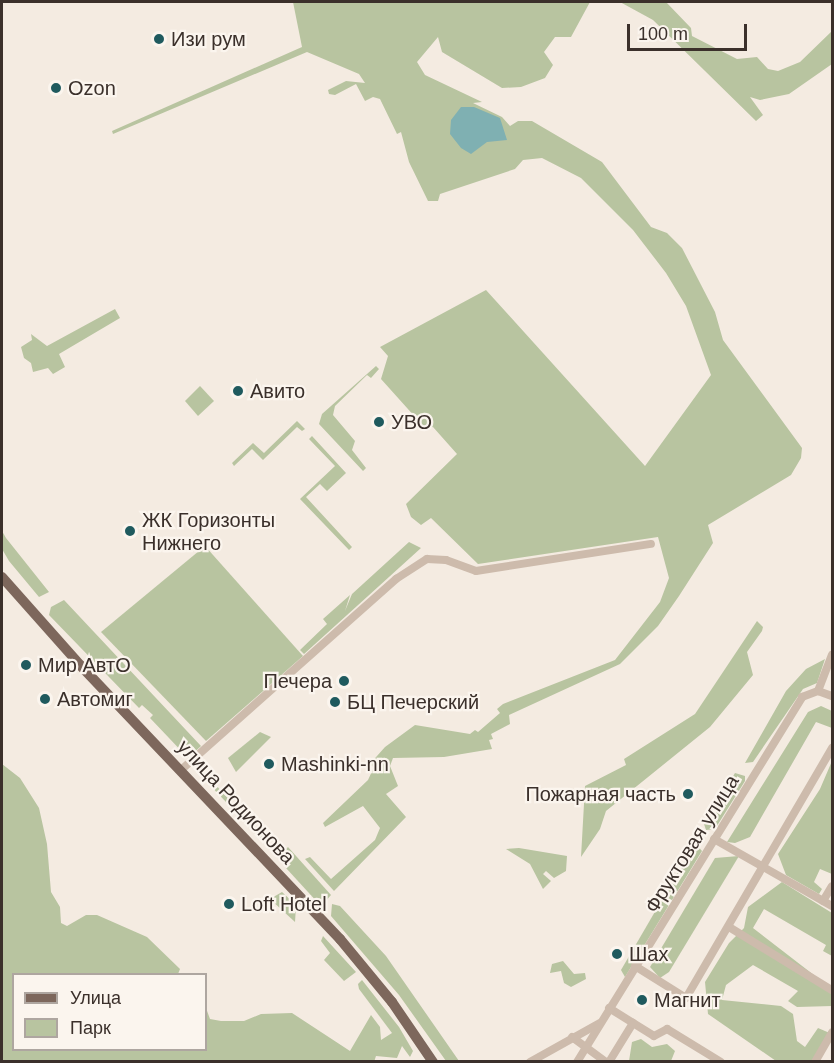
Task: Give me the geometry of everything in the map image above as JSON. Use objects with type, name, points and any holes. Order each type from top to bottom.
[{"type":"main road","name":"улица Родионова","points":[[2,577],[366,969],[433,1062]]},
{"type":"street","points":[[181,770],[396,579],[427,559],[446,560],[476,571],[651,544]]},
{"type":"street","points":[[832,656],[818,691],[832,696]]},
{"type":"street","name":"Фруктовая улица","points":[[577,1062],[802,697],[818,691]]},
{"type":"street","points":[[635,966],[686,998],[832,748]]},
{"type":"street","points":[[714,839],[832,906]]},
{"type":"street","points":[[823,901],[832,886]]},
{"type":"street","points":[[729,927],[832,990]]},
{"type":"street","points":[[609,1008],[654,1036],[667,1029],[721,1062]]},
{"type":"street","points":[[530,1062],[600,1023]]},
{"type":"street","points":[[572,1037],[608,1062],[633,1023]]},
{"type":"street","points":[[815,1062],[832,1033]]},
{"type":"green space","points":[[293,2],[590,2],[571,37],[555,37],[544,52],[553,65],[545,78],[521,87],[502,88],[442,52],[438,37],[417,62],[425,75],[482,102],[473,103],[502,117],[510,126],[518,121],[532,121],[602,162],[651,227],[667,233],[682,248],[715,312],[723,340],[802,448],[801,458],[791,475],[708,525],[713,543],[658,626],[620,664],[509,715],[510,724],[491,734],[493,739],[489,740],[492,749],[444,757],[393,758],[390,766],[398,786],[386,794],[406,817],[334,891],[305,859],[310,857],[331,879],[375,840],[380,828],[363,806],[325,827],[323,823],[368,780],[374,767],[369,765],[385,747],[415,725],[470,734],[475,730],[478,732],[500,713],[497,709],[503,704],[615,660],[660,602],[669,578],[658,537],[478,564],[431,518],[421,525],[411,517],[406,504],[457,454],[433,427],[425,428],[381,379],[388,356],[380,347],[486,290],[645,466],[711,375],[686,306],[666,273],[633,230],[581,178],[542,158],[523,160],[515,169],[440,194],[438,201],[428,201],[409,162],[401,132],[397,134],[380,99],[373,97],[365,101],[356,84],[335,95],[329,94],[328,90],[346,81],[365,83],[359,74],[307,52],[113,134],[112,131],[302,47]]},
{"type":"green space","points":[[620,2],[666,2],[691,28],[692,36],[737,59],[757,57],[768,69],[778,71],[800,62],[832,31],[832,64],[789,94],[760,100],[750,97],[763,115],[756,121],[653,20]]},
{"type":"green space","points":[[115,309],[120,318],[59,354],[65,367],[53,374],[48,368],[33,372],[31,363],[24,358],[21,347],[32,340],[31,334],[47,346]]},
{"type":"green space","points":[[376,366],[379,369],[371,378],[367,375],[335,406],[333,415],[355,441],[352,450],[366,468],[363,471],[319,424],[322,414]]},
{"type":"green space","points":[[200,386],[214,401],[198,416],[185,401]]},
{"type":"green space","points":[[297,421],[305,429],[302,431],[297,427],[263,460],[252,449],[234,466],[232,463],[253,443],[264,453]]},
{"type":"green space","points":[[312,436],[346,473],[327,491],[320,484],[306,497],[352,547],[349,550],[300,499],[335,466],[309,439]]},
{"type":"green space","points":[[2,531],[49,592],[39,597],[9,561],[2,549]]},
{"type":"green space","points":[[409,542],[421,548],[304,654],[300,650],[327,624],[323,619],[350,595],[345,611],[352,594]]},
{"type":"green space","points":[[205,546],[303,656],[206,741],[101,632]]},
{"type":"green space","points":[[64,600],[201,746],[188,758],[150,718],[153,715],[142,705],[139,708],[49,615],[51,607]]},
{"type":"green space","points":[[757,621],[763,627],[762,631],[747,652],[753,675],[710,727],[606,811],[600,829],[581,857],[585,786],[626,765],[624,759],[695,714]]},
{"type":"green space","points":[[825,659],[817,683],[803,689],[753,762],[745,763],[786,691],[806,669]]},
{"type":"green space","points":[[821,706],[832,711],[832,728],[816,722],[750,837],[735,843],[727,842],[808,712]]},
{"type":"green space","points":[[260,732],[271,737],[236,772],[228,758]]},
{"type":"green space","points":[[832,761],[832,874],[820,869],[814,882],[822,889],[819,894],[786,875],[778,854],[820,789]]},
{"type":"green space","points":[[2,764],[20,778],[39,808],[47,844],[51,892],[60,907],[61,923],[67,926],[86,915],[97,915],[147,937],[180,969],[178,973],[12,973],[12,1051],[207,1051],[207,1011],[210,1019],[221,1021],[244,1021],[261,1014],[292,1013],[350,1051],[371,1015],[380,1027],[381,1040],[392,1033],[359,989],[358,984],[362,980],[399,1027],[413,1051],[410,1057],[402,1046],[397,1058],[376,1056],[374,1062],[2,1061]]},
{"type":"green space","points":[[202,770],[272,846],[267,845],[206,781]]},
{"type":"green space","points":[[735,773],[745,776],[745,781],[715,829],[706,830],[704,824]]},
{"type":"green space","points":[[695,843],[702,851],[625,977],[621,970]]},
{"type":"green space","points":[[288,847],[331,895],[324,903],[319,904],[286,868],[282,853]]},
{"type":"green space","points":[[519,848],[567,856],[566,871],[554,878],[546,871],[543,874],[551,881],[543,889],[530,864],[506,849]]},
{"type":"green space","points":[[739,856],[669,972],[660,978],[650,967],[715,858]]},
{"type":"green space","points":[[782,882],[832,913],[832,956],[823,951],[826,945],[764,909],[753,928],[832,989],[832,1006],[797,1007],[788,1001],[798,991],[753,965],[726,985],[722,1000],[781,1006],[793,1014],[797,1041],[805,1047],[818,1028],[832,1034],[816,1061],[776,1061],[708,1014],[705,982],[729,943],[744,928],[748,907]]},
{"type":"green space","points":[[282,892],[296,905],[295,922],[270,899]]},
{"type":"green space","points":[[332,904],[340,906],[386,956],[459,1061],[446,1061],[399,995],[331,916]]},
{"type":"green space","points":[[323,936],[356,972],[344,981],[324,960],[330,953],[321,941]]},
{"type":"green space","points":[[563,961],[574,974],[585,973],[586,979],[571,987],[564,983],[561,971],[550,973],[552,964]]},
{"type":"green space","points":[[641,1039],[652,1047],[667,1044],[675,1051],[671,1061],[629,1061],[632,1042]]},
{"type":"water","points":[[461,107],[474,107],[500,118],[507,140],[487,142],[471,154],[461,148],[450,134],[451,120]]},
{"type":"place","name":"Изи рум","points":[[159,39]]},
{"type":"place","name":"Ozon","points":[[56,88]]},
{"type":"place","name":"Авито","points":[[238,391]]},
{"type":"place","name":"УВО","points":[[379,422]]},
{"type":"place","name":"ЖК Горизонты Нижнего","points":[[130,531]]},
{"type":"place","name":"Мир АвтО","points":[[26,665]]},
{"type":"place","name":"Печера","points":[[344,681]]},
{"type":"place","name":"Автомиг","points":[[45,699]]},
{"type":"place","name":"БЦ Печерский","points":[[335,702]]},
{"type":"place","name":"Mashinki-nn","points":[[269,764]]},
{"type":"place","name":"Пожарная часть","points":[[688,794]]},
{"type":"place","name":"Loft Hotel","points":[[229,904]]},
{"type":"place","name":"Шах","points":[[617,954]]},
{"type":"place","name":"Магнит","points":[[642,1000]]}]
